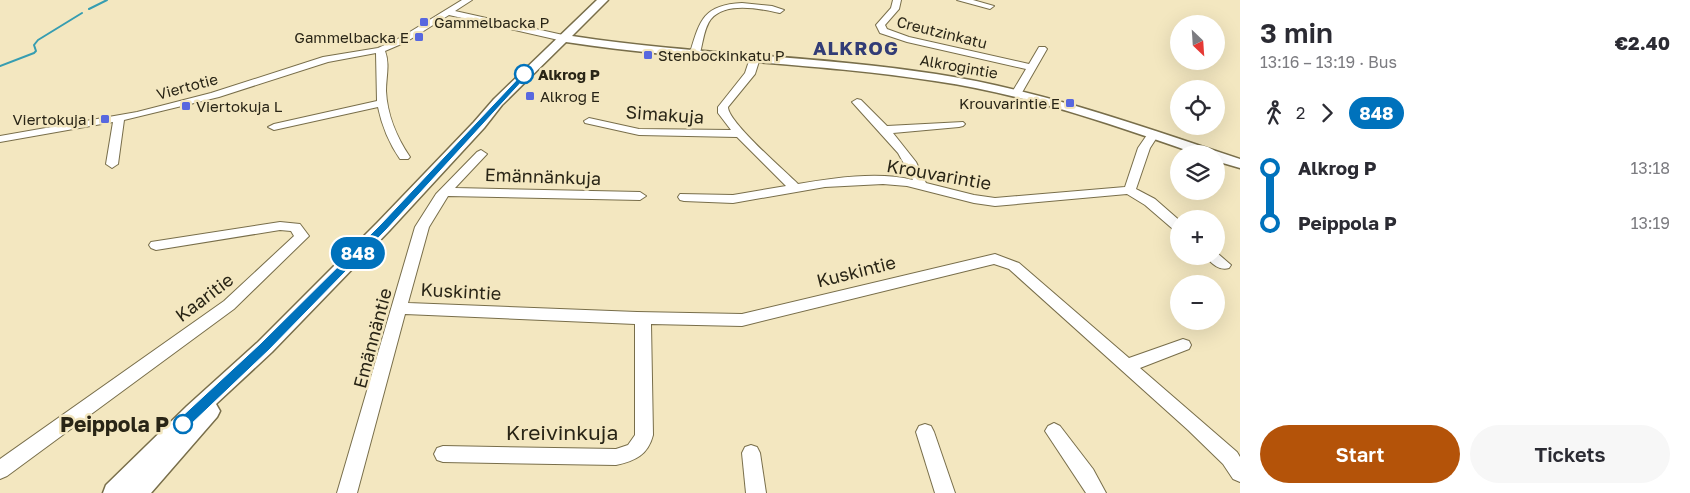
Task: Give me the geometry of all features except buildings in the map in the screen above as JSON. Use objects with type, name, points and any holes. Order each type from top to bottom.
[{"type":"street","name":"Viertotie","points":[[0,139],[119,119],[215,95],[326,59],[380,50],[403,40],[468,0]]},
{"type":"street","points":[[569,37],[603,0]]},
{"type":"street","points":[[114,493],[194,412],[265,346],[384,227],[524,74],[611,0]]},
{"type":"street","name":"Creutzinkatu","points":[[897,0],[895,9],[880,25],[883,31],[907,39],[1031,68]]},
{"type":"street","points":[[961,0],[990,6]]},
{"type":"street","points":[[695,54],[706,20],[712,14],[728,8],[747,5],[780,10]]},
{"type":"street","points":[[447,12],[569,37]]},
{"type":"street","name":"Alkrogintie","points":[[569,37],[695,54],[755,58],[937,78],[1078,109],[1185,145]]},
{"type":"street","points":[[1016,94],[1042,49]]},
{"type":"street","points":[[380,50],[383,59],[382,103],[395,146],[404,157]]},
{"type":"street","points":[[755,58],[750,74],[722,110],[725,118],[794,187]]},
{"type":"street","points":[[857,102],[884,130],[916,171],[920,186]]},
{"type":"street","points":[[274,127],[382,103]]},
{"type":"street","points":[[112,164],[119,119]]},
{"type":"street","name":"Simakuja","points":[[589,121],[639,132],[740,134]]},
{"type":"street","points":[[884,130],[959,124]]},
{"type":"street","points":[[1153,134],[1144,148],[1128,190],[1150,202],[1170,219]]},
{"type":"street","name":"Emännäntie","points":[[347,493],[420,232],[427,216],[445,192],[481,154]]},
{"type":"street","points":[[1225,159],[1240,164]]},
{"type":"street","name":"Krouvarintie","points":[[684,197],[733,199],[794,187],[840,181],[883,180],[995,202],[1128,190]]},
{"type":"street","name":"Emännänkuja","points":[[445,192],[640,196]]},
{"type":"street","name":"Kaaritie","points":[[0,470],[229,305],[302,236],[295,227],[280,226],[156,245]]},
{"type":"street","name":"Kuskintie","points":[[400,308],[742,320],[995,259],[1014,266],[1236,463]]},
{"type":"street","name":"Kreivinkuja","points":[[443,454],[616,457],[630,454],[638,449],[644,434],[643,318]]},
{"type":"street","points":[[1126,366],[1183,345]]},
{"type":"street","points":[[136,493],[206,416],[265,346]]},
{"type":"street","points":[[1054,431],[1086,475],[1096,493]]},
{"type":"street","points":[[926,432],[945,493]]},
{"type":"street","points":[[751,453],[756,493]]},
{"type":"waterway","points":[[89,9],[107,0]]},
{"type":"waterway","points":[[0,66],[34,53],[36,51],[34,45],[38,40],[82,13]]},
{"type":"bus line","name":"848","points":[[183,424],[265,346],[384,227],[524,74]]},
{"type":"place","name":"Gammelbacka P","points":[[424,22]]},
{"type":"place","name":"Gammelbacka E","points":[[419,37]]},
{"type":"place","name":"Stenbockinkatu P","points":[[648,55]]},
{"type":"place","name":"Alkrog P","points":[[524,74]]},
{"type":"place","name":"Alkrog E","points":[[530,96]]},
{"type":"place","name":"Krouvarintie E","points":[[1070,103]]},
{"type":"place","name":"Viertokuja L","points":[[186,106]]},
{"type":"place","name":"Viertokuja I","points":[[105,119]]},
{"type":"place","name":"Peippola P","points":[[183,424]]},
{"type":"district","name":"ALKROG","points":[[856,47]]}]
